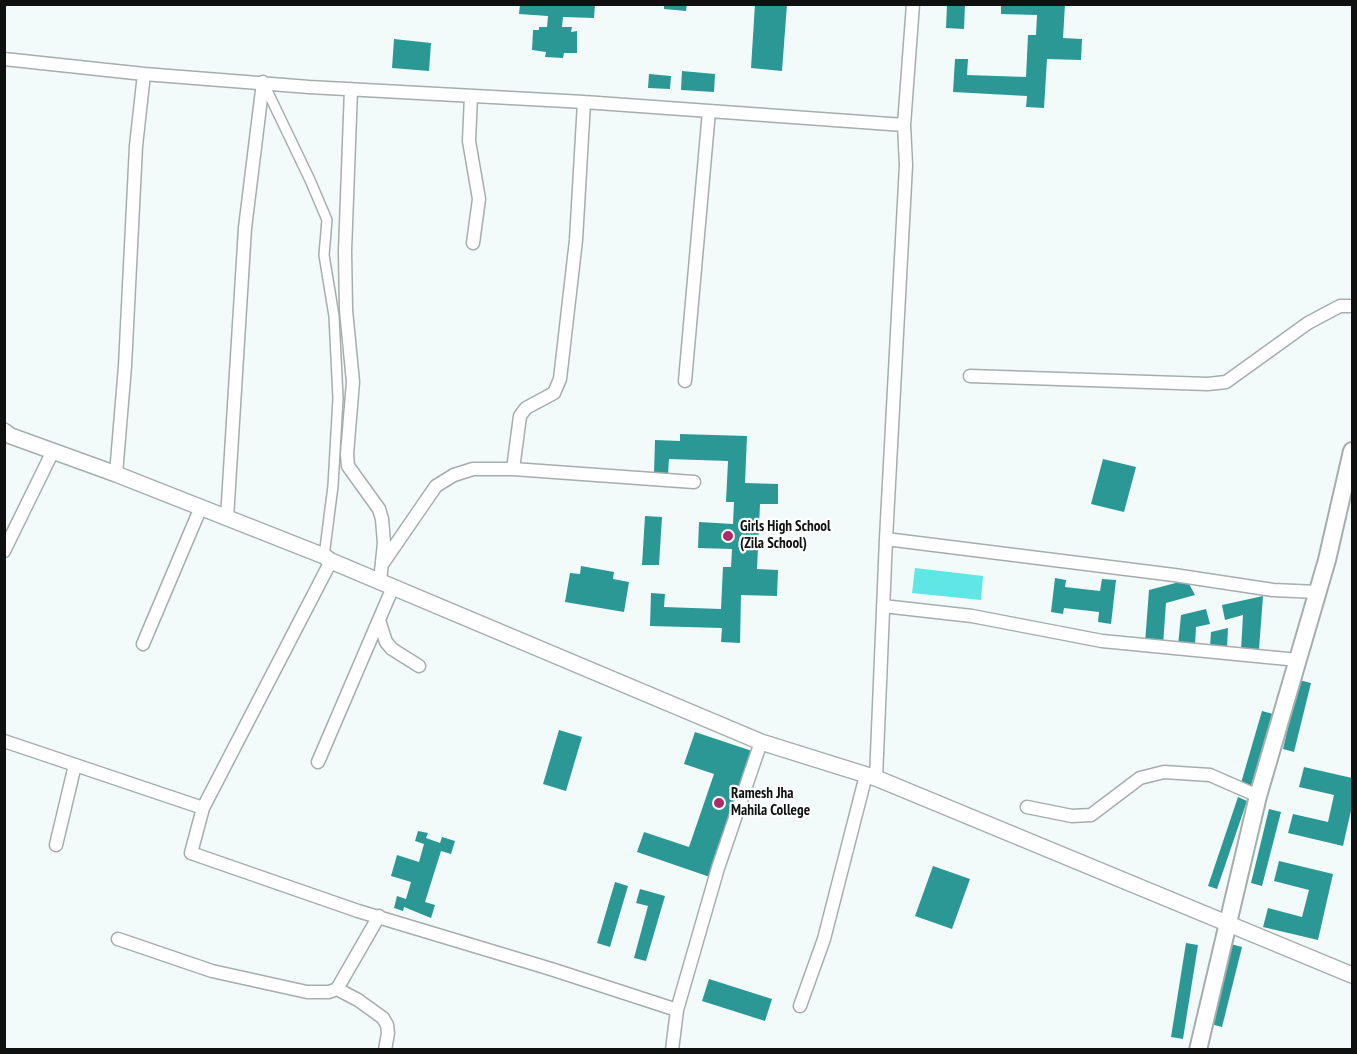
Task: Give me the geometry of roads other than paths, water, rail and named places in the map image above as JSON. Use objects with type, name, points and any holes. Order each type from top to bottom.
[{"type":"main road","points":[[1198,1050],[1258,796],[1318,592],[1353,451]]},
{"type":"street","points":[[800,1006],[824,939],[871,777],[883,606],[906,165],[904,125],[913,4]]},
{"type":"street","points":[[4,59],[144,74],[904,125]]},
{"type":"street","points":[[116,474],[125,366],[136,146],[144,74]]},
{"type":"street","points":[[227,518],[245,228],[263,82]]},
{"type":"street","points":[[263,82],[327,220],[324,255],[334,316],[338,398],[328,558],[203,808],[191,853],[358,911],[677,1010]]},
{"type":"street","points":[[318,762],[379,620],[387,584],[382,564],[384,543],[379,508],[348,466],[347,454],[352,382],[346,310],[345,251],[351,89]]},
{"type":"street","points":[[471,96],[469,141],[479,199],[473,243]]},
{"type":"street","points":[[513,469],[520,416],[526,408],[554,393],[560,378],[576,240],[584,102]]},
{"type":"street","points":[[685,381],[709,111]]},
{"type":"street","points":[[970,376],[1208,384],[1226,382],[1308,323],[1340,306],[1353,306]]},
{"type":"street","points":[[4,431],[10,436],[116,474],[328,558],[761,742],[871,777],[1353,975]]},
{"type":"street","points":[[4,551],[53,451]]},
{"type":"street","points":[[382,564],[427,498],[443,480],[473,469],[513,469],[694,482]]},
{"type":"street","points":[[142,644],[201,507]]},
{"type":"street","points":[[886,539],[1174,575],[1273,590],[1318,592]]},
{"type":"street","points":[[883,606],[972,616],[1102,641],[1298,660]]},
{"type":"street","points":[[379,620],[386,642],[392,649],[419,666]]},
{"type":"street","points":[[4,741],[203,808]]},
{"type":"street","points":[[672,1050],[677,1010],[718,868],[761,742]]},
{"type":"street","points":[[56,845],[75,765]]},
{"type":"street","points":[[1027,807],[1072,816],[1091,816],[1140,778],[1164,772],[1210,776],[1258,796]]},
{"type":"street","points":[[118,939],[212,972],[308,992],[329,992],[337,989],[379,916]]},
{"type":"street","points":[[337,989],[358,1000],[383,1018],[388,1034],[385,1050]]},
{"type":"water","points":[[915,568],[983,576],[981,600],[912,593]]},
{"type":"place","name":"Girls High School (Zila School)","points":[[728,536]]},
{"type":"place","name":"Ramesh Jha Mahila College","points":[[719,803]]}]
